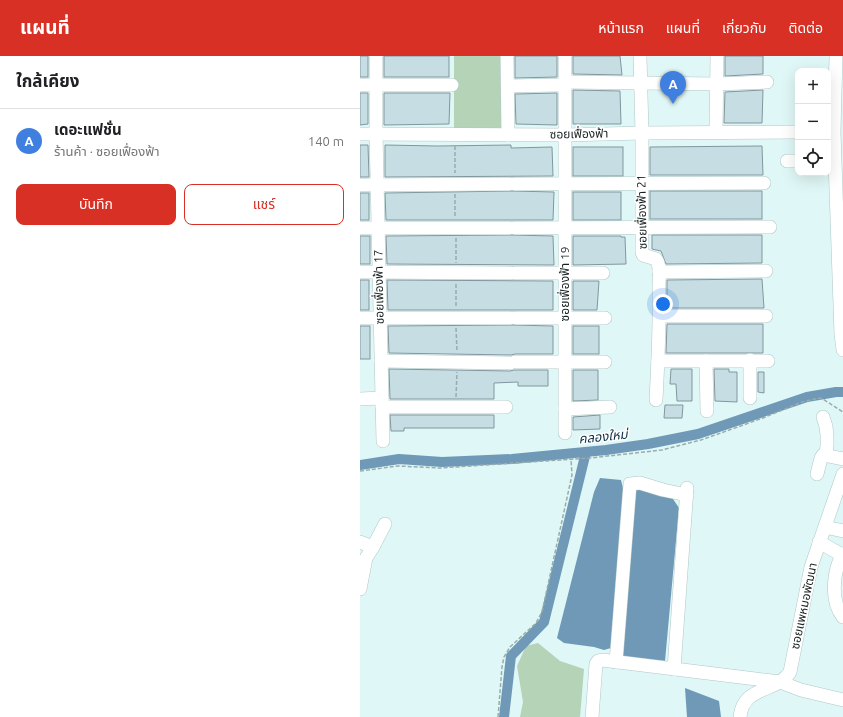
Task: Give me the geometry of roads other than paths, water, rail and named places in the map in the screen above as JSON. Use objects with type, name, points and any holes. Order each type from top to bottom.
[{"type":"street","name":"ซอยเฟื่องฟ้า 17","points":[[376,56],[376,134],[383,441]]},
{"type":"street","points":[[507,56],[508,135]]},
{"type":"street","name":"ซอยเฟื่องฟ้า 19","points":[[565,56],[562,84],[565,135],[565,433]]},
{"type":"street","name":"ซอยเฟื่องฟ้า 21","points":[[640,56],[642,133],[642,254],[656,259],[658,262],[659,272]]},
{"type":"street","points":[[716,132],[717,56]]},
{"type":"street","points":[[836,56],[831,132],[843,350]]},
{"type":"street","points":[[508,86],[640,82],[717,84],[767,82]]},
{"type":"street","points":[[360,85],[452,85]]},
{"type":"street","name":"ซอยเฟื่องฟ้า","points":[[360,134],[565,135],[795,132]]},
{"type":"street","points":[[360,185],[764,183]]},
{"type":"street","points":[[360,228],[770,227]]},
{"type":"street","points":[[656,400],[660,316],[659,272],[766,271]]},
{"type":"street","points":[[360,272],[603,273]]},
{"type":"street","points":[[660,316],[766,316]]},
{"type":"street","points":[[360,318],[605,318]]},
{"type":"street","points":[[750,360],[750,398]]},
{"type":"street","points":[[381,361],[513,363],[605,362]]},
{"type":"street","points":[[658,361],[768,361]]},
{"type":"street","points":[[706,361],[707,411]]},
{"type":"street","points":[[360,399],[382,403],[465,408],[506,407]]},
{"type":"street","points":[[565,409],[610,407]]},
{"type":"street","points":[[823,417],[828,444],[826,455]]},
{"type":"street","points":[[817,474],[821,458],[826,455],[843,459]]},
{"type":"street","name":"ซอยแพหมอพัฒนา","points":[[780,682],[790,672],[811,567],[843,474]]},
{"type":"street","points":[[616,662],[630,484],[640,482],[659,489],[687,492],[674,669]]},
{"type":"street","points":[[360,589],[366,558],[373,548],[385,524]]},
{"type":"street","points":[[825,527],[843,530]]},
{"type":"street","points":[[360,542],[373,548]]},
{"type":"street","points":[[819,544],[843,555],[838,564],[834,593],[836,604],[843,617]]},
{"type":"street","points":[[592,717],[596,664],[598,661],[602,660],[780,682],[801,690],[843,700]]},
{"type":"street","points":[[740,717],[741,709],[749,698],[758,691],[780,682]]},
{"type":"water","points":[[600,478],[621,480],[626,500],[611,648],[604,650],[594,647],[564,643],[557,638],[594,492]]},
{"type":"water","points":[[649,486],[671,496],[679,508],[665,661],[619,656],[636,490]]},
{"type":"water","points":[[685,688],[719,701],[721,717],[687,717]]},
{"type":"waterway","name":"คลองใหม่","points":[[360,465],[399,459],[442,462],[512,459],[606,450],[648,444],[698,434],[807,397],[843,392]]},
{"type":"waterway","points":[[504,717],[511,656],[544,622],[586,452]]},
{"type":"place","name":"เดอะแฟชั่น","points":[[673,104]]}]
